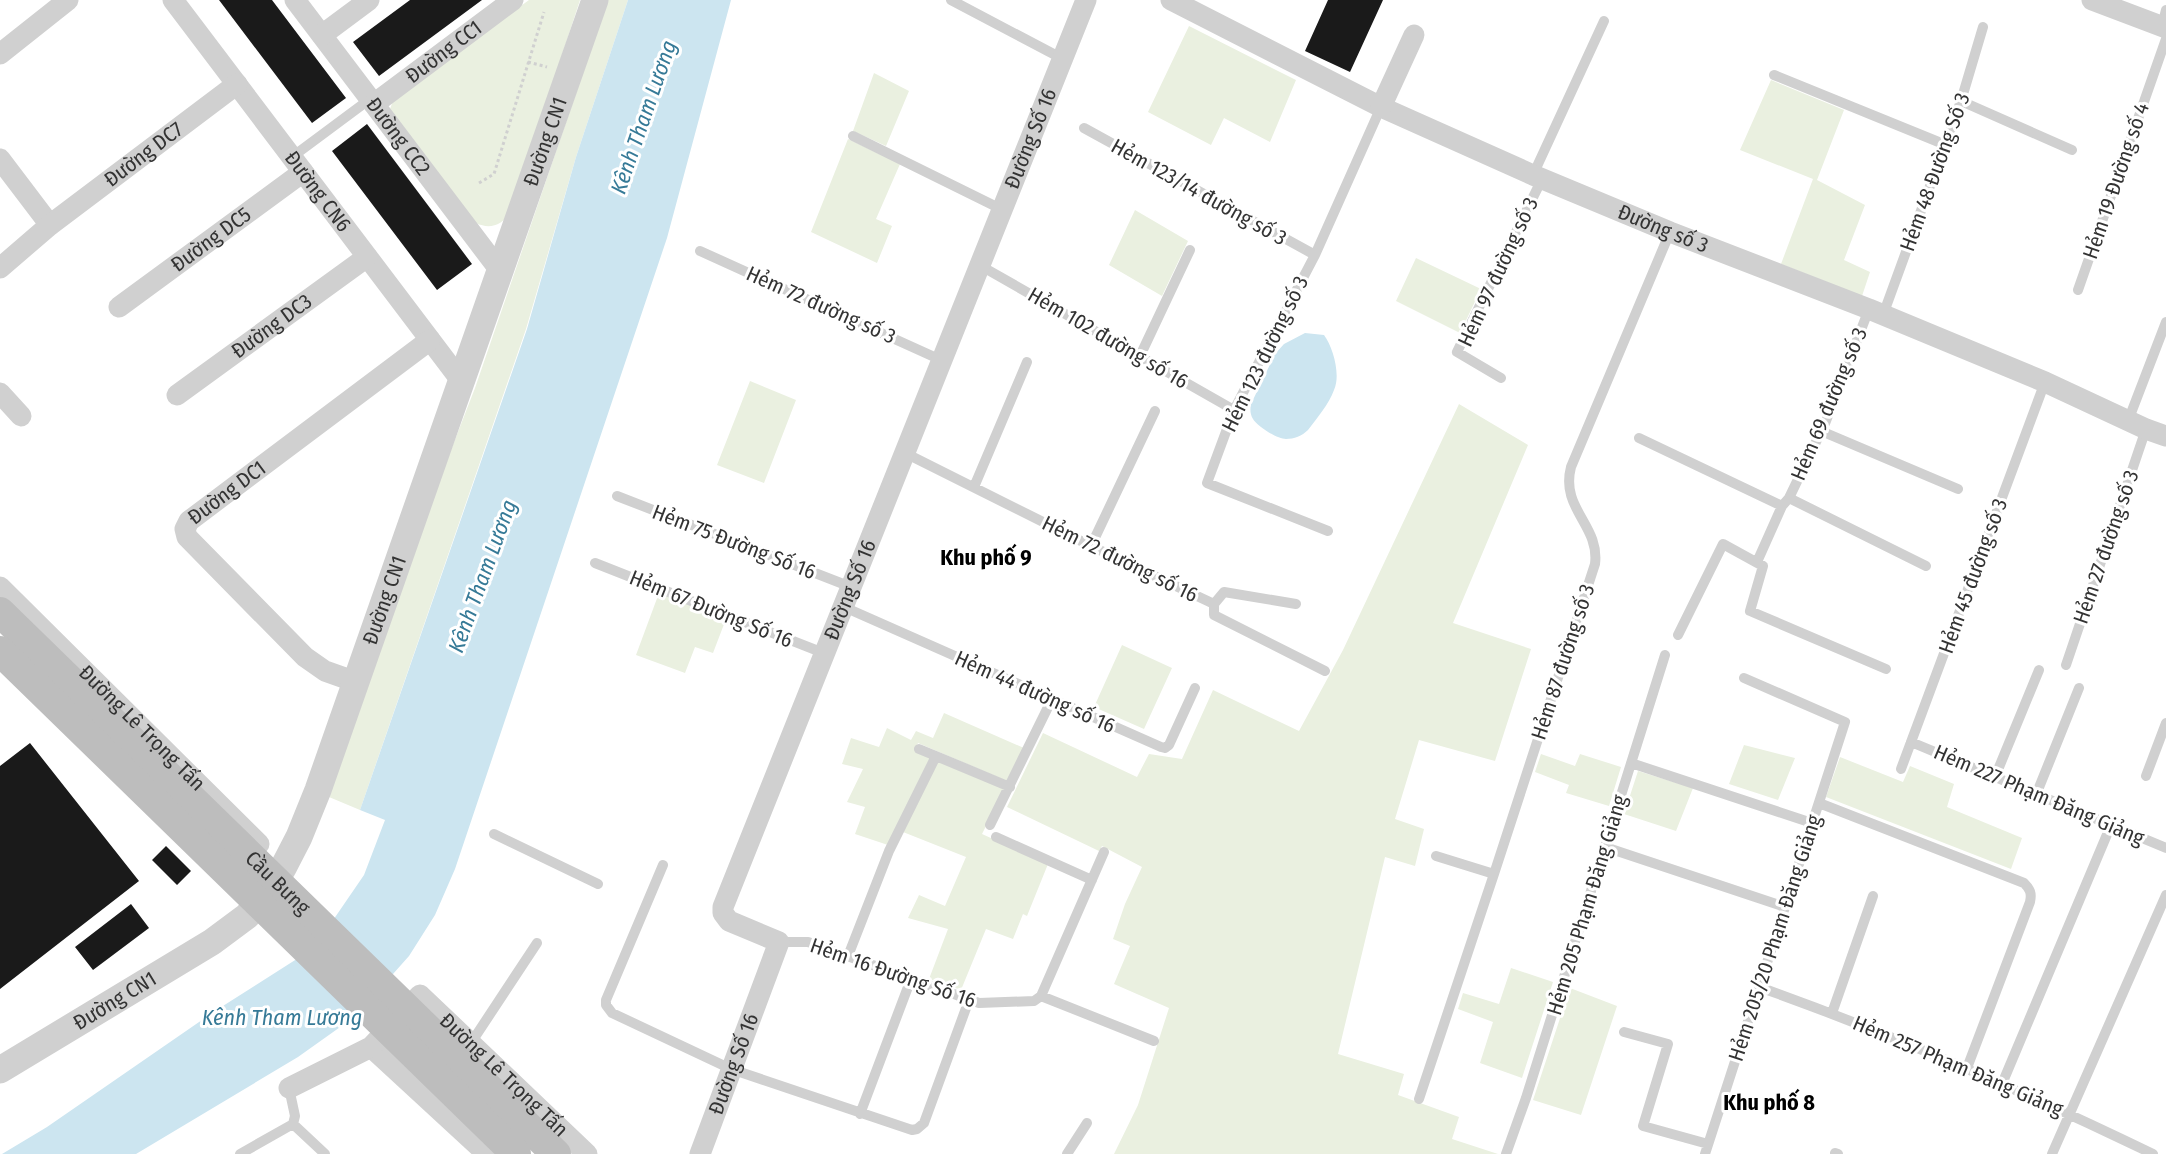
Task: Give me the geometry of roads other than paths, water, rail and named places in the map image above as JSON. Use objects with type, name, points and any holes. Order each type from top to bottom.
[{"type":"main road","name":"Cầu Bưng","points":[[0,612],[556,1154]]},
{"type":"main road","name":"Cầu Bưng","points":[[0,651],[516,1154]]},
{"type":"street","points":[[0,54],[68,0]]},
{"type":"street","name":"Đường CN6","points":[[173,0],[462,382]]},
{"type":"street","name":"Đường CC2","points":[[295,0],[501,272]]},
{"type":"street","points":[[322,35],[369,0]]},
{"type":"street","name":"Đường CC1","points":[[372,102],[513,0]]},
{"type":"street","name":"Đường CN1","points":[[0,1070],[223,935],[257,905],[283,868],[305,824],[595,0]]},
{"type":"street","name":"Đường Số 16","points":[[700,1154],[779,942],[729,921],[725,917],[723,907],[1086,0]]},
{"type":"street","name":"Đường số 3","points":[[1171,0],[1381,108],[1537,177],[1670,232],[1876,312],[2045,382],[2147,429]]},
{"type":"street","points":[[2092,0],[2165,26]]},
{"type":"street","points":[[1381,108],[1414,35]]},
{"type":"street","name":"Đường DC7","points":[[0,268],[50,225],[237,84]]},
{"type":"street","points":[[0,159],[50,225]]},
{"type":"street","name":"Đường DC5","points":[[119,307],[297,164]]},
{"type":"street","name":"Đường DC3","points":[[177,395],[367,257]]},
{"type":"street","name":"Đường DC1","points":[[356,682],[325,670],[305,657],[187,537],[185,529],[189,520],[430,340]]},
{"type":"street","points":[[0,393],[21,416]]},
{"type":"street","name":"Đường Lê Trọng Tấn","points":[[0,587],[283,868]]},
{"type":"street","name":"Đường Lê Trọng Tấn","points":[[371,1047],[420,995],[587,1154]]},
{"type":"street","points":[[289,1088],[371,1047],[487,1154]]},
{"type":"lane","points":[[951,0],[1062,59]]},
{"type":"lane","points":[[1537,177],[1604,21]]},
{"type":"lane","name":"Hẻm 19 Đường số 4","points":[[2078,290],[2165,26]]},
{"type":"lane","name":"Hẻm 48 Đường Số 3","points":[[1876,312],[1946,145],[1983,27]]},
{"type":"lane","points":[[1774,75],[1946,145]]},
{"type":"lane","points":[[1961,101],[2072,150]]},
{"type":"lane","points":[[297,164],[372,102]]},
{"type":"lane","name":"Hẻm 123 đường số 3","points":[[1328,531],[1207,483],[1234,410],[1314,255],[1381,108]]},
{"type":"lane","name":"Hẻm 123/14 đường số 3","points":[[1084,128],[1314,255]]},
{"type":"lane","points":[[853,136],[1003,210]]},
{"type":"lane","name":"Hẻm 97 đường số 3","points":[[1501,378],[1457,352],[1537,177]]},
{"type":"lane","name":"Hẻm 87 đường số 3","points":[[1419,1099],[1595,564],[1596,552],[1593,542],[1570,494],[1571,467],[1670,232]]},
{"type":"lane","points":[[1140,356],[1190,250]]},
{"type":"lane","name":"Hẻm 72 đường số 3","points":[[700,251],[942,360]]},
{"type":"lane","name":"Hẻm 102 đường số 16","points":[[981,266],[1234,410]]},
{"type":"lane","name":"Hẻm 69 đường số 3","points":[[1757,562],[1876,312]]},
{"type":"lane","name":"Hẻm 27 đường số 3","points":[[2066,665],[2147,429],[2166,322]]},
{"type":"lane","points":[[974,487],[1026,362]]},
{"type":"lane","name":"Hẻm 45 đường số 3","points":[[1901,769],[2045,382]]},
{"type":"lane","points":[[1090,546],[1155,411]]},
{"type":"lane","points":[[1821,431],[1958,489]]},
{"type":"lane","points":[[1639,438],[1926,566]]},
{"type":"lane","name":"Hẻm 72 đường số 16","points":[[905,453],[1090,546],[1214,604],[1214,615],[1325,671]]},
{"type":"lane","name":"Hẻm 75 Đường Số 16","points":[[617,496],[852,587]]},
{"type":"lane","points":[[1678,635],[1723,544],[1763,566],[1750,611],[1886,669]]},
{"type":"lane","name":"Hẻm 67 Đường Số 16","points":[[595,563],[826,654]]},
{"type":"lane","points":[[1214,604],[1224,592],[1296,604]]},
{"type":"lane","name":"Hẻm 44 đường số 16","points":[[844,607],[1165,748],[1169,745],[1195,688]]},
{"type":"lane","name":"Hẻm 205 Phạm Đăng Giảng","points":[[1506,1154],[1665,655]]},
{"type":"lane","points":[[1995,777],[2039,670]]},
{"type":"lane","name":"Hẻm 205/20 Phạm Đăng Giảng","points":[[1706,1149],[1845,722],[1744,678]]},
{"type":"lane","points":[[2036,795],[2079,688]]},
{"type":"lane","points":[[990,825],[1052,699]]},
{"type":"lane","points":[[2146,776],[2166,723]]},
{"type":"lane","name":"Hẻm 227 Phạm Đăng Giảng","points":[[1911,742],[2166,848]]},
{"type":"lane","points":[[919,749],[1010,787]]},
{"type":"lane","points":[[848,956],[889,851],[936,756]]},
{"type":"lane","points":[[1631,763],[1812,823]]},
{"type":"lane","points":[[1819,803],[2024,883],[2029,888],[2030,902],[1967,1068]]},
{"type":"lane","points":[[2002,1084],[2111,825]]},
{"type":"lane","points":[[494,834],[598,885]]},
{"type":"lane","points":[[996,837],[1092,880]]},
{"type":"lane","points":[[1605,847],[1785,907]]},
{"type":"lane","points":[[1104,852],[1041,996],[1154,1041]]},
{"type":"lane","points":[[1436,856],[1494,874]]},
{"type":"lane","points":[[663,865],[606,1000],[606,1005],[612,1013],[731,1069],[860,1114],[917,1130],[924,1123],[969,1000]]},
{"type":"lane","points":[[2052,1154],[2166,896]]},
{"type":"lane","points":[[1832,1013],[1873,897]]},
{"type":"lane","name":"Hẻm 16 Đường Số 16","points":[[779,942],[805,942],[969,1000],[988,1004],[1034,1001],[1041,996]]},
{"type":"lane","points":[[471,1043],[537,943]]},
{"type":"lane","points":[[860,1114],[911,979]]},
{"type":"lane","name":"Hẻm 257 Phạm Đăng Giảng","points":[[1759,987],[1832,1013],[1967,1068],[2070,1113],[2153,1154]]},
{"type":"lane","points":[[1624,1032],[1668,1044],[1643,1126],[1706,1149]]},
{"type":"lane","points":[[240,1154],[293,1124],[295,1116],[289,1088]]},
{"type":"lane","points":[[1067,1154],[1087,1123]]},
{"type":"lane","points":[[293,1124],[325,1154]]},
{"type":"water","name":"Kênh Tham Lương","points":[[628,0],[731,0],[667,238],[455,869],[435,915],[409,956],[369,1001],[343,1025],[298,1057],[136,1154],[2,1154],[47,1127],[215,1011],[314,948],[364,875],[385,820],[360,810],[527,329],[576,157]]},
{"type":"water","points":[[1305,333],[1324,335],[1335,361],[1336,384],[1329,400],[1308,430],[1295,438],[1282,438],[1268,432],[1255,422],[1250,410],[1251,404],[1275,354],[1284,344]]},
{"type":"district","name":"Khu phố 9","points":[[986,557]]},
{"type":"district","name":"Khu phố 8","points":[[1769,1102]]}]
